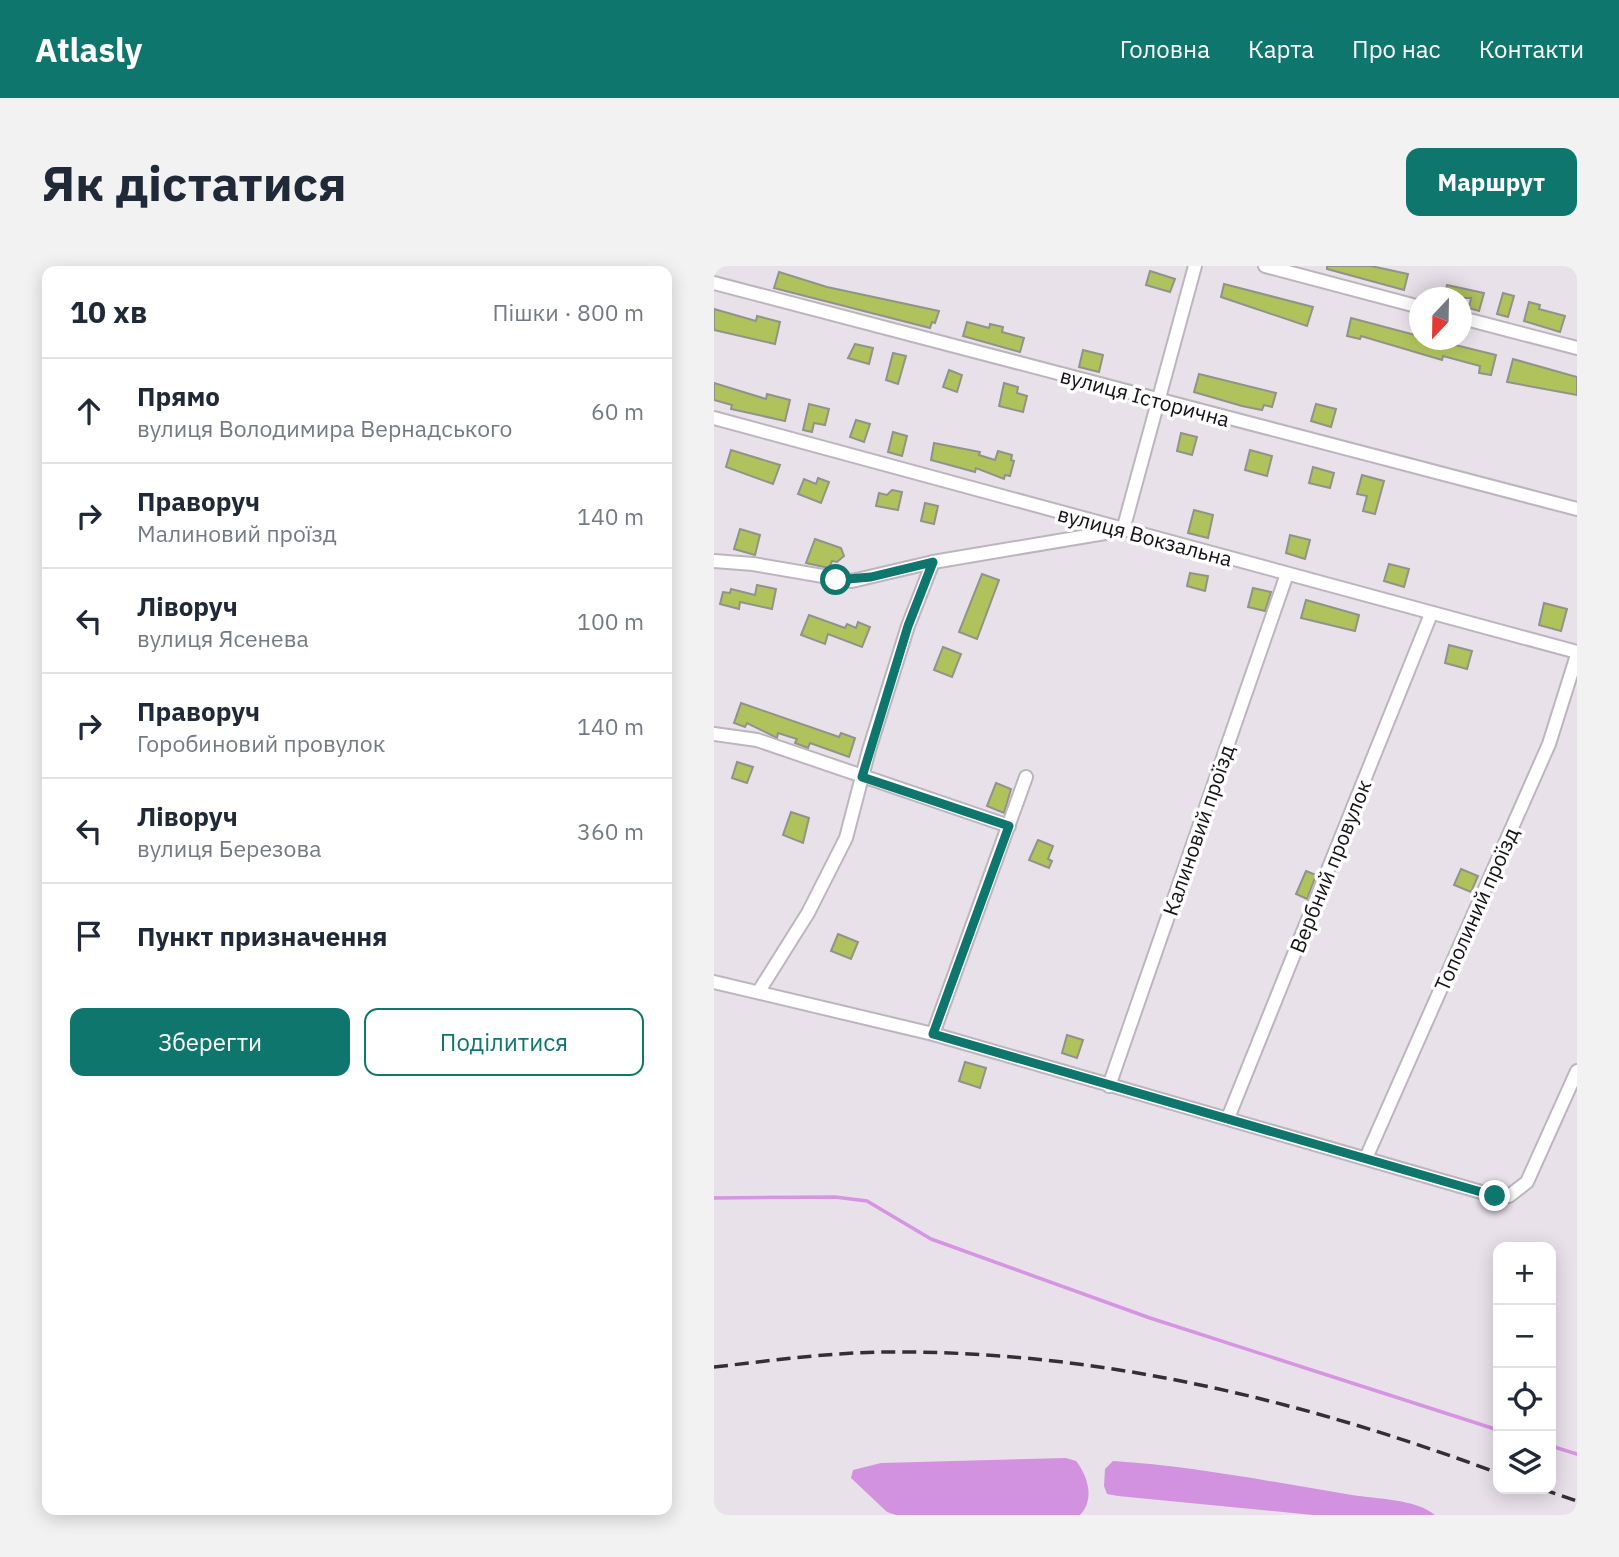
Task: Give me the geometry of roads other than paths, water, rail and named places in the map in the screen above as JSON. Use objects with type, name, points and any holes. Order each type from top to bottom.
[{"type":"street","points":[[714,561],[752,564],[852,580],[933,562],[1122,530],[1195,266]]},
{"type":"street","points":[[1265,266],[1409,304]]},
{"type":"street","name":"вулиця Історична","points":[[714,283],[1577,509]]},
{"type":"street","points":[[1472,321],[1577,348]]},
{"type":"street","name":"вулиця Вокзальна","points":[[714,418],[1577,654]]},
{"type":"street","points":[[759,991],[808,913],[846,838],[908,626],[933,562]]},
{"type":"street","name":"Калиновий проїзд","points":[[1109,1086],[1287,574]]},
{"type":"street","name":"Вербний провулок","points":[[1228,1118],[1431,614]]},
{"type":"street","name":"Тополиний проїзд","points":[[1366,1158],[1549,744],[1577,654]]},
{"type":"street","points":[[714,734],[757,740],[1009,826]]},
{"type":"street","points":[[933,1034],[1026,777]]},
{"type":"street","points":[[714,982],[933,1034],[1495,1196],[1509,1196],[1520,1190],[1532,1171],[1577,1071]]},
{"type":"waterway","points":[[714,1198],[835,1197],[867,1201],[931,1239],[1150,1318],[1493,1428]]},
{"type":"waterway","points":[[1556,1448],[1577,1454]]},
{"type":"railway","points":[[714,1367],[809,1356],[880,1352],[981,1355],[1056,1361],[1206,1386],[1280,1404],[1426,1447],[1493,1471]]},
{"type":"railway","points":[[1556,1494],[1577,1501]]}]
